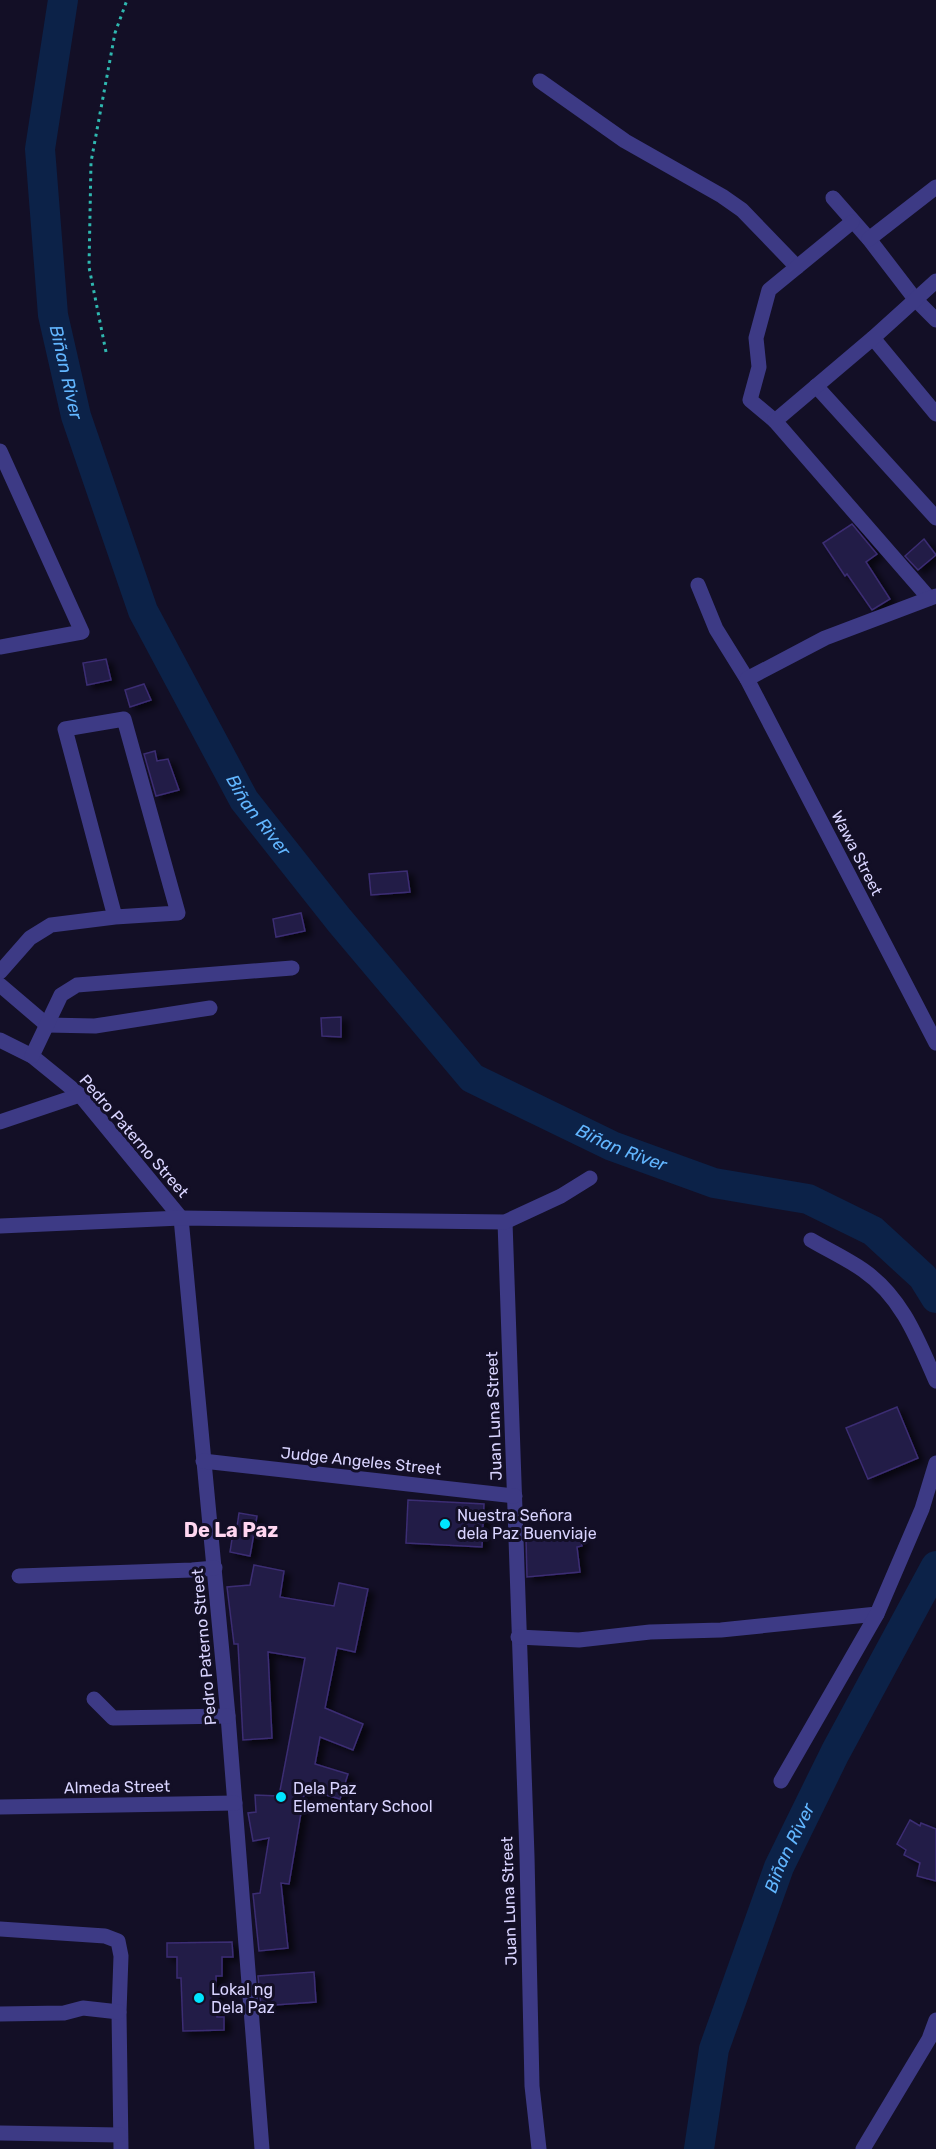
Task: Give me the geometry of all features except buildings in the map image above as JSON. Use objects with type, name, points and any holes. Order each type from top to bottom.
[{"type":"street","points":[[540,81],[625,141],[742,210],[797,267]]},
{"type":"street","points":[[868,239],[936,187]]},
{"type":"street","points":[[833,198],[915,299],[936,320]]},
{"type":"street","points":[[747,679],[825,638],[932,597],[775,421],[750,400],[759,366],[756,338],[769,290],[852,222]]},
{"type":"street","points":[[775,421],[936,281]]},
{"type":"street","points":[[873,338],[936,414]]},
{"type":"street","points":[[816,386],[936,518]]},
{"type":"street","points":[[0,451],[82,632],[0,647]]},
{"type":"street","name":"Wawa Street","points":[[698,585],[716,629],[747,679],[936,1043]]},
{"type":"street","points":[[0,972],[30,938],[51,925],[115,917],[178,914],[124,719],[65,729],[115,917]]},
{"type":"street","points":[[32,1056],[61,995],[77,985],[292,968]]},
{"type":"street","points":[[0,985],[47,1025],[94,1026],[210,1008]]},
{"type":"street","name":"Pedro Paterno Street","points":[[0,1040],[32,1056],[80,1095],[181,1218],[228,1716],[262,2149]]},
{"type":"street","points":[[0,1122],[80,1095]]},
{"type":"street","points":[[0,1226],[181,1218],[505,1222],[561,1196],[590,1178]]},
{"type":"street","name":"Juan Luna Street","points":[[505,1222],[527,1856],[532,2086],[539,2149]]},
{"type":"street","points":[[811,1240],[864,1271],[894,1299],[907,1316],[936,1381]]},
{"type":"street","name":"Judge Angeles Street","points":[[203,1461],[515,1496]]},
{"type":"street","points":[[781,1781],[877,1614],[922,1509],[936,1463]]},
{"type":"street","points":[[19,1576],[215,1568]]},
{"type":"street","points":[[518,1637],[579,1640],[650,1632],[721,1630],[877,1614]]},
{"type":"street","points":[[94,1699],[113,1718],[228,1716]]},
{"type":"street","name":"Almeda Street","points":[[0,1807],[235,1803]]},
{"type":"street","points":[[0,1929],[105,1936],[118,1941],[121,1956],[118,2012],[121,2142],[0,2133]]},
{"type":"street","points":[[0,2014],[64,2013],[83,2008],[118,2012]]},
{"type":"street","points":[[863,2149],[929,2038],[936,2020]]},
{"type":"path","points":[[106,352],[89,267],[91,162],[115,33],[127,0]]},
{"type":"waterway","name":"Biñan River","points":[[63,0],[40,149],[53,315],[76,416],[143,611],[244,800],[339,920],[472,1078],[612,1146],[714,1183],[808,1199],[873,1231],[923,1277],[936,1298]]},
{"type":"waterway","name":"Biñan River","points":[[699,2149],[714,2049],[779,1867],[835,1753],[936,1566]]},
{"type":"place","name":"Nuestra Señora dela Paz Buenviaje","points":[[445,1524]]},
{"type":"place","name":"Dela Paz Elementary School","points":[[281,1797]]},
{"type":"place","name":"Lokal ng Dela Paz","points":[[199,1998]]},
{"type":"district","name":"De La Paz","points":[[231,1530]]}]
